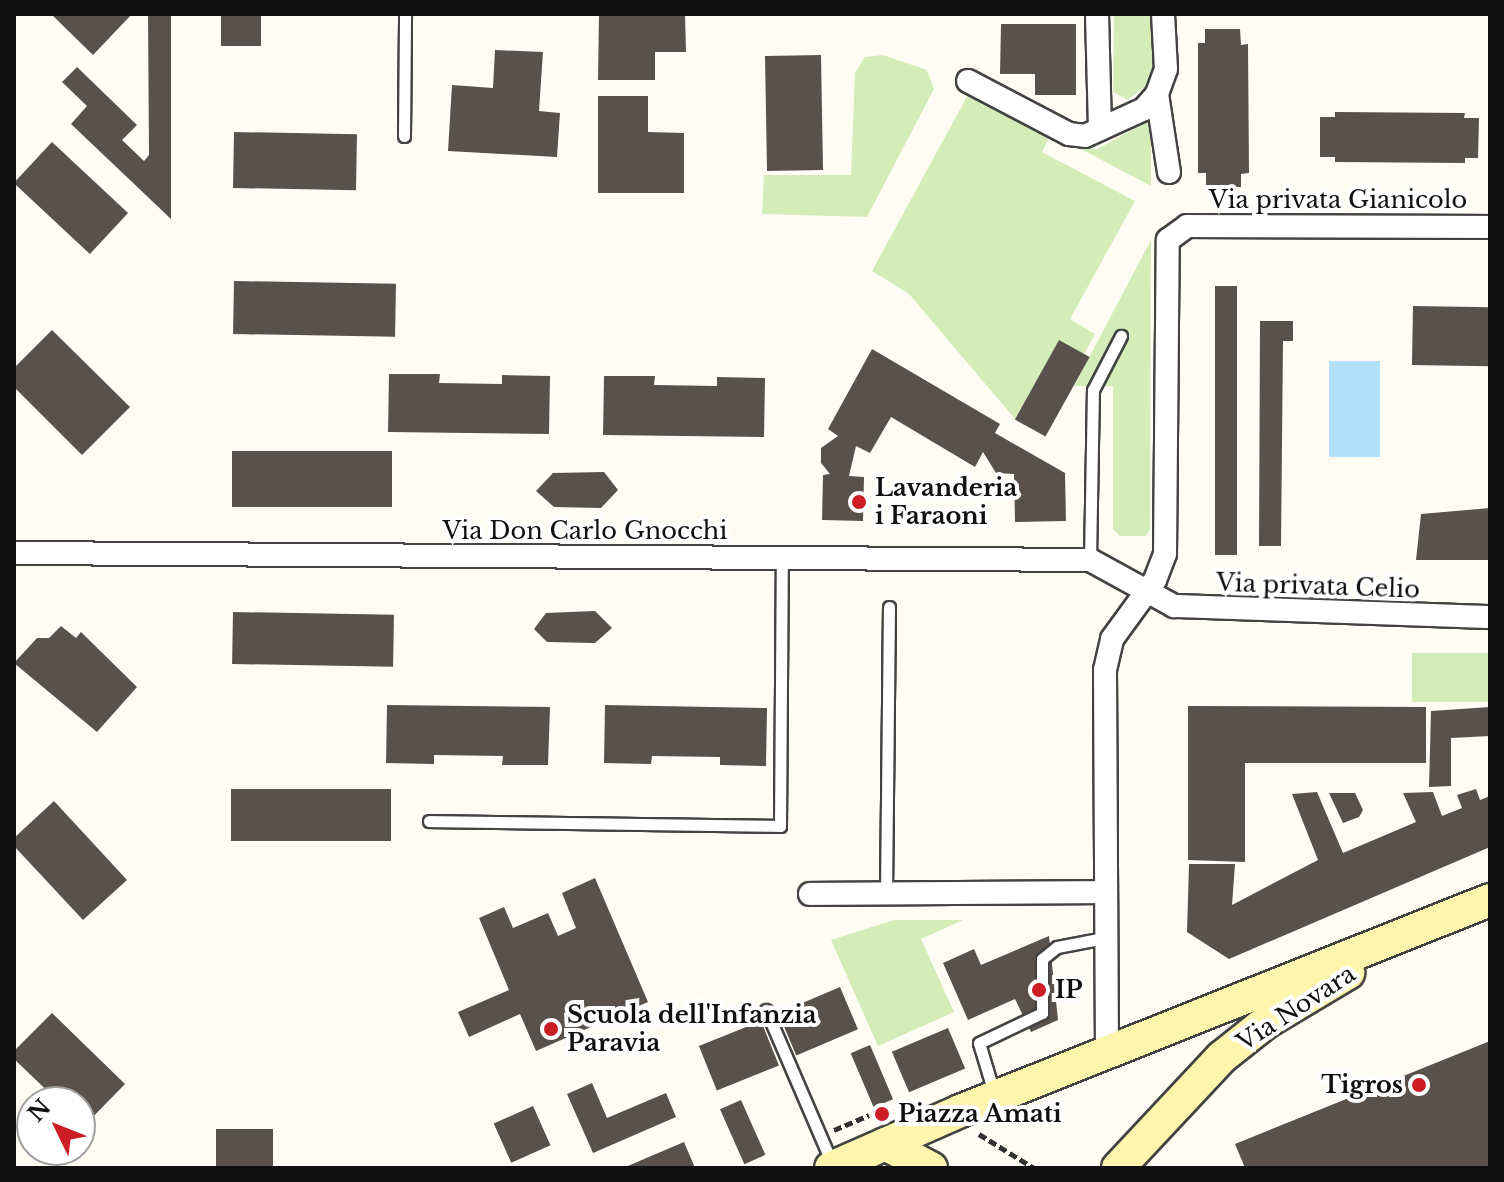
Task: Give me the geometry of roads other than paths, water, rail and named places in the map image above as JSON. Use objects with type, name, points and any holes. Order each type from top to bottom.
[{"type":"street","points":[[1097,14],[1100,129]]},
{"type":"street","points":[[968,81],[1069,134],[1085,136],[1144,109],[1157,94],[1166,69],[1163,14]]},
{"type":"street","points":[[1157,94],[1169,172]]},
{"type":"street","name":"Via privata Gianicolo","points":[[1147,591],[1165,554],[1168,240],[1187,226],[1490,227]]},
{"type":"street","name":"Via Don Carlo Gnocchi","points":[[14,553],[1090,560],[1147,591]]},
{"type":"street","points":[[1107,1054],[1103,892],[1106,661],[1112,639],[1147,591]]},
{"type":"street","name":"Via privata Celio","points":[[1147,591],[1174,606],[1490,617]]},
{"type":"street","points":[[810,894],[1103,892]]},
{"type":"street","name":"Via Novara","points":[[832,1168],[887,1156],[996,1097],[1490,900]]},
{"type":"street","name":"Via Novara","points":[[1132,1162],[1197,1080],[1266,1022],[1439,922]]},
{"type":"street","points":[[887,1156],[931,1168]]},
{"type":"lane","points":[[404,136],[405,14]]},
{"type":"lane","points":[[1090,560],[1093,390],[1121,336]]},
{"type":"lane","points":[[429,821],[780,826],[782,558]]},
{"type":"lane","points":[[886,893],[889,607]]},
{"type":"lane","points":[[996,1097],[979,1043],[1042,1013],[1042,959],[1057,947],[1104,938]]},
{"type":"lane","points":[[766,1010],[832,1168]]},
{"type":"water","points":[[1329,361],[1380,361],[1380,457],[1329,457]]},
{"type":"place","name":"Lavanderia i Faraoni","points":[[859,502]]},
{"type":"place","name":"IP","points":[[1039,990]]},
{"type":"place","name":"Scuola dell'Infanzia Paravia","points":[[551,1029]]},
{"type":"place","name":"Tigros","points":[[1419,1085]]},
{"type":"place","name":"Piazza Amati","points":[[882,1114]]}]
